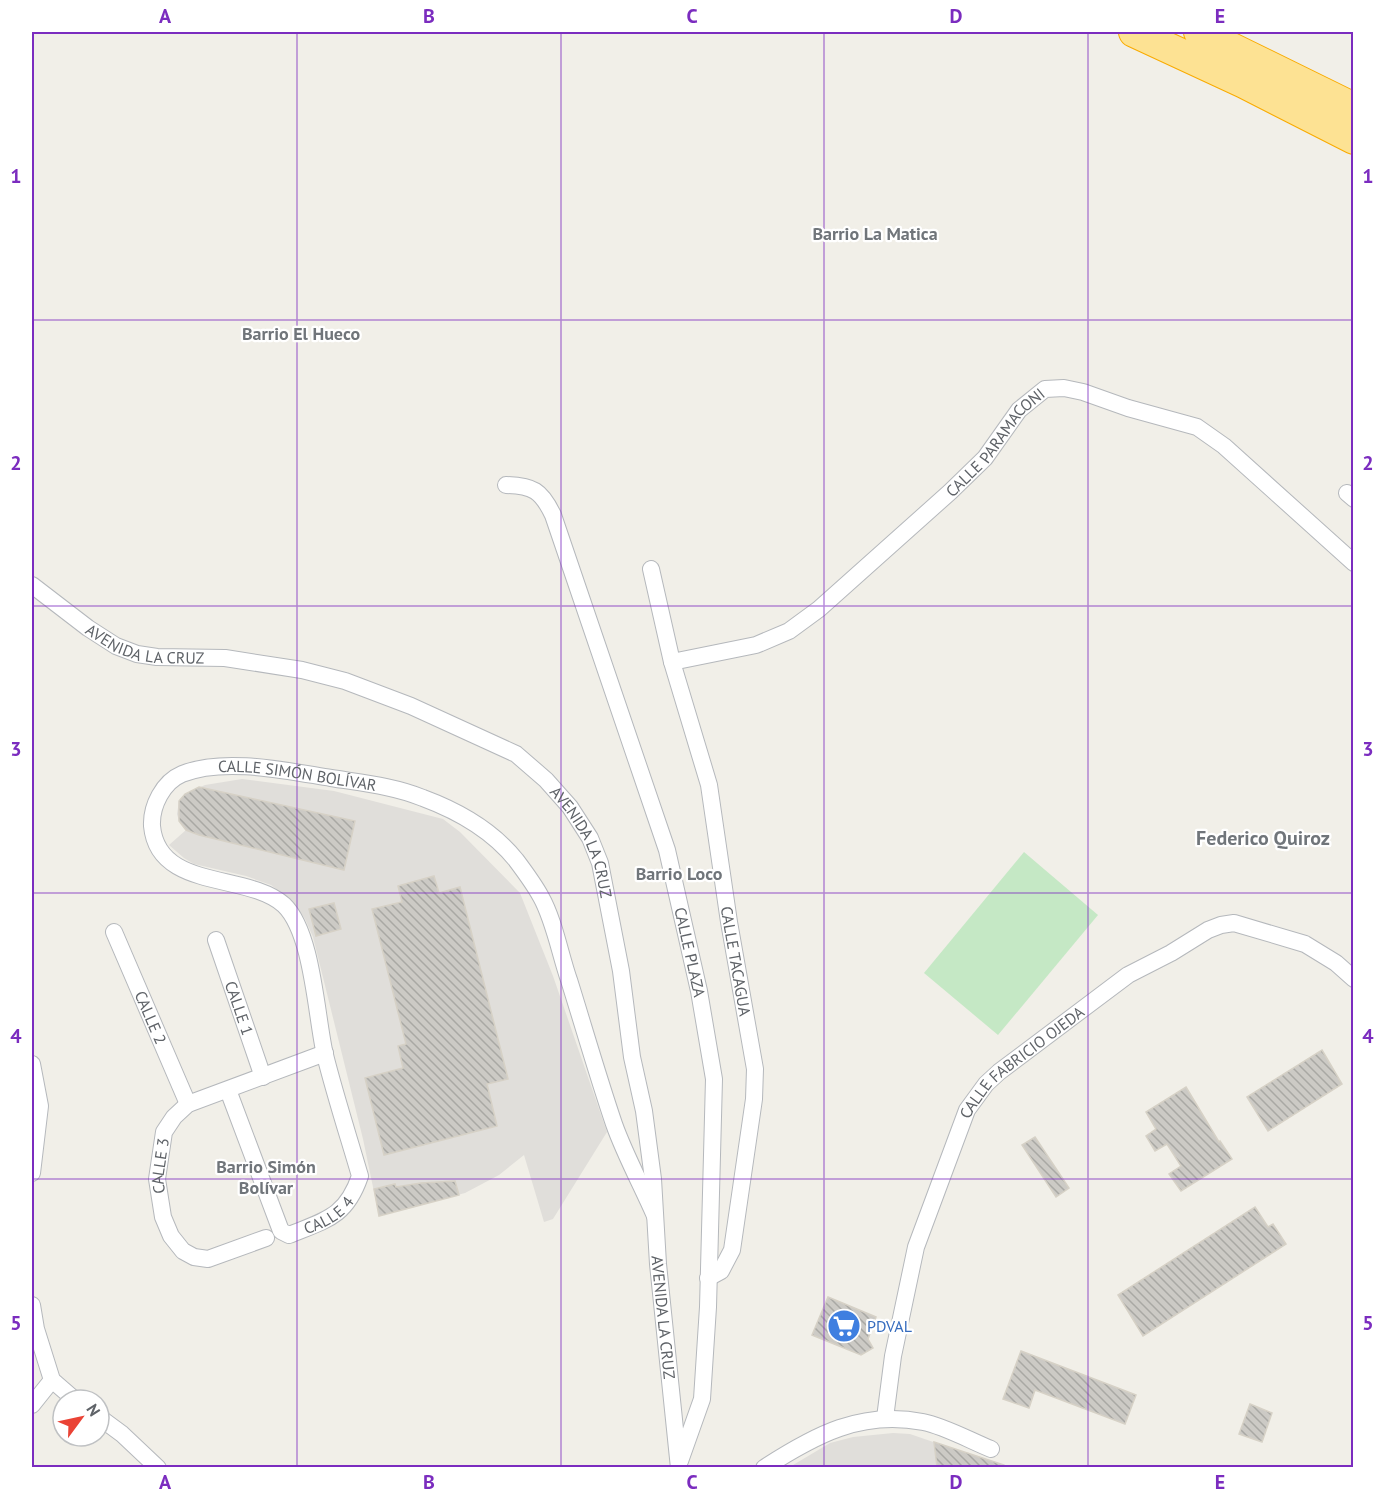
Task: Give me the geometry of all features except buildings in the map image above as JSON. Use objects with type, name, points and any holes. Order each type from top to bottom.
[{"type":"highway","points":[[1134,32],[1244,83],[1353,139]]},
{"type":"highway","points":[[1198,32],[1353,108]]},
{"type":"street","name":"CALLE PARAMACONI","points":[[672,662],[756,645],[789,631],[819,609],[950,492],[985,458],[1019,410],[1045,389],[1064,388],[1083,392],[1128,408],[1197,427],[1224,446],[1353,563]]},
{"type":"street","name":"CALLE PLAZA","points":[[506,484],[530,486],[546,499],[553,515],[667,850],[699,991],[714,1079],[708,1278],[702,1399],[679,1466]]},
{"type":"street","name":"CALLE TACAGUA","points":[[651,569],[672,662],[709,785],[729,921],[755,1069],[754,1099],[732,1250],[721,1271],[708,1278]]},
{"type":"street","name":"AVENIDA LA CRUZ","points":[[32,585],[88,628],[116,646],[137,654],[157,657],[225,658],[302,670],[345,681],[411,706],[516,754],[546,780],[576,815],[590,838],[600,863],[621,971],[632,1057],[644,1111],[679,1466]]},
{"type":"street","name":"CALLE SIMÓN BOLÍVAR","points":[[360,1176],[325,1053],[310,966],[300,931],[290,912],[269,895],[196,875],[172,862],[155,844],[152,822],[156,805],[162,790],[180,775],[197,770],[237,766],[266,768],[387,787],[422,797],[479,824],[514,857],[542,899],[615,1127],[655,1216]]},
{"type":"street","name":"CALLE FABRICIO OJEDA","points":[[885,1418],[893,1356],[916,1247],[967,1110],[986,1084],[1128,975],[1221,925],[1234,923],[1305,944],[1336,963],[1353,979]]},
{"type":"street","name":"CALLE 2","points":[[114,932],[188,1104]]},
{"type":"street","name":"CALLE 1","points":[[216,940],[263,1077]]},
{"type":"street","points":[[188,1104],[325,1053]]},
{"type":"street","points":[[32,1064],[36,1106],[32,1173]]},
{"type":"street","points":[[228,1090],[274,1235]]},
{"type":"street","name":"CALLE 3","points":[[188,1104],[174,1117],[164,1132],[157,1179],[163,1217],[171,1236],[183,1251],[194,1257],[208,1259],[274,1235]]},
{"type":"street","name":"CALLE 4","points":[[274,1235],[289,1234],[326,1220],[341,1210],[354,1194],[360,1176]]},
{"type":"street","points":[[32,1305],[36,1329],[52,1380],[61,1388]]},
{"type":"street","points":[[32,1405],[52,1380]]},
{"type":"street","points":[[764,1467],[813,1439],[851,1423],[885,1418],[925,1422],[992,1449]]},
{"type":"street","points":[[111,1426],[158,1467]]},
{"type":"shaded area","points":[[242,779],[334,791],[443,819],[460,832],[520,893],[553,976],[607,1132],[553,1219],[544,1222],[524,1155],[499,1175],[465,1193],[379,1216],[363,1139],[313,937],[305,919],[293,902],[271,885],[246,876],[194,864],[169,845],[186,830],[177,814],[179,801],[185,794],[205,785]]},
{"type":"shaded area","points":[[893,1433],[910,1434],[1006,1467],[788,1468],[830,1443],[853,1437]]},
{"type":"green space","points":[[1024,852],[1098,915],[998,1035],[924,973]]},
{"type":"place","name":"PDVAL","points":[[844,1326]]},
{"type":"district","name":"Barrio La Matica","points":[[875,234]]},
{"type":"district","name":"Barrio El Hueco","points":[[301,334]]},
{"type":"district","name":"Federico Quiroz","points":[[1263,838]]},
{"type":"district","name":"Barrio Loco","points":[[679,874]]},
{"type":"district","name":"Barrio Simón Bolívar","points":[[266,1177]]}]
